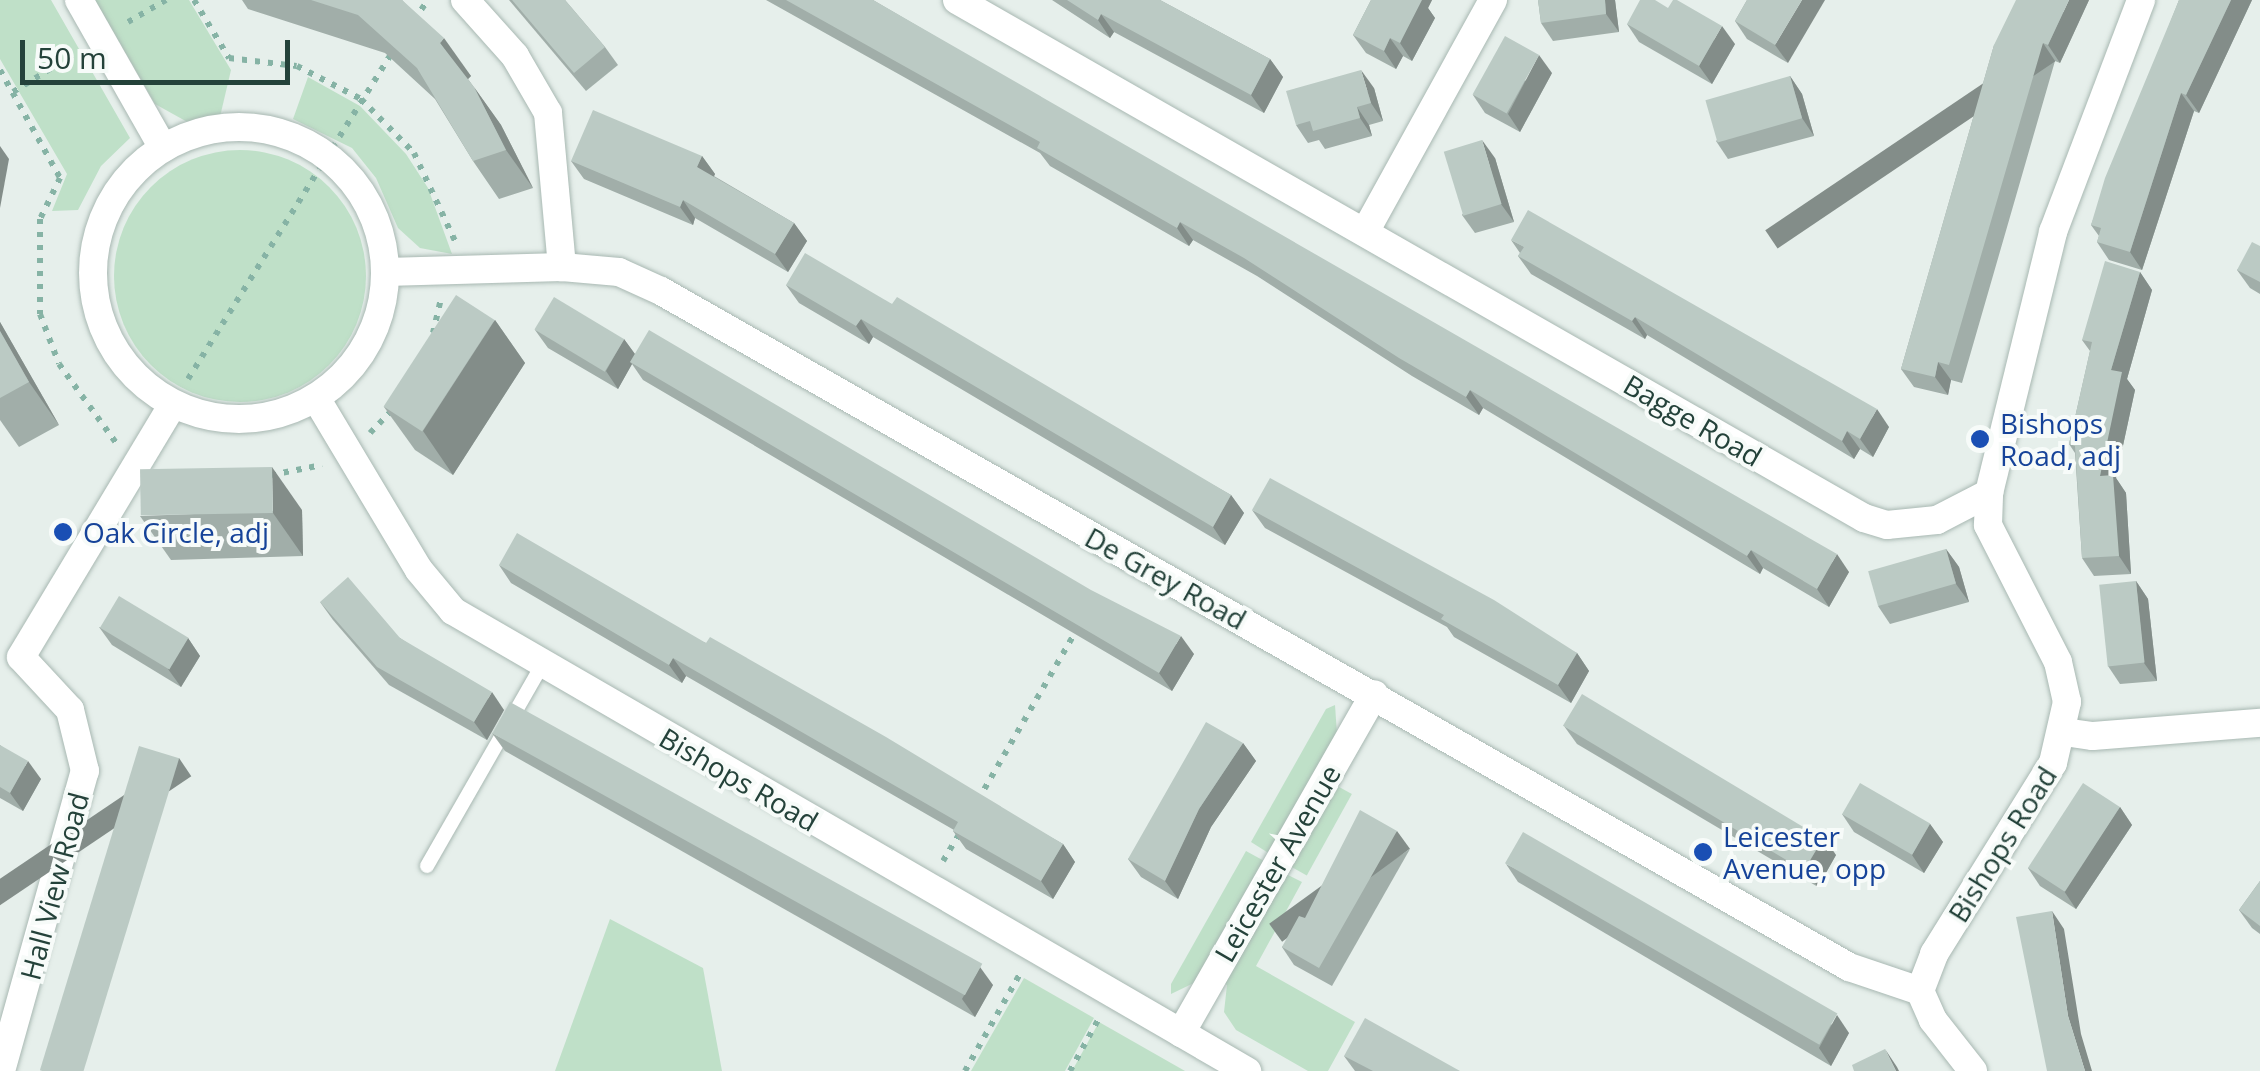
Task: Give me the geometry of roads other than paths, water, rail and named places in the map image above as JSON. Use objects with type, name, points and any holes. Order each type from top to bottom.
[{"type":"street","points":[[78,0],[163,148]]},
{"type":"street","points":[[464,0],[514,56],[548,113],[562,267]]},
{"type":"street","name":"Bagge Road","points":[[957,0],[1864,518],[1886,525],[1937,520],[1988,493]]},
{"type":"street","points":[[1365,232],[1493,0]]},
{"type":"street","points":[[1988,493],[2054,232],[2140,0]]},
{"type":"street","points":[[244,126],[327,152],[375,217],[386,272],[368,344],[316,398],[244,420],[174,404],[126,368],[111,344],[93,291],[97,236],[122,185],[163,148],[202,132],[244,126]]},
{"type":"street","name":"De Grey Road","points":[[386,272],[562,267],[618,272],[661,290],[1849,967],[1920,991]]},
{"type":"street","name":"Bishops Road","points":[[316,398],[419,570],[454,610],[542,665],[1247,1071]]},
{"type":"street","name":"Hall View Road","points":[[1,1071],[85,771],[70,710],[10,653],[174,404]]},
{"type":"street","name":"Bishops Road","points":[[1920,991],[1934,954],[2053,763],[2064,732],[2058,662],[1988,525],[1988,493]]},
{"type":"street","name":"Leicester Avenue","points":[[1182,1033],[1374,694]]},
{"type":"street","points":[[2064,732],[2093,736],[2260,723]]},
{"type":"street","points":[[1920,991],[1933,1020],[1972,1071]]},
{"type":"lane","points":[[427,866],[542,665]]},
{"type":"place","name":"Bishops Road, adj","points":[[1980,439]]},
{"type":"place","name":"Oak Circle, adj","points":[[63,532]]},
{"type":"place","name":"Leicester Avenue, opp","points":[[1703,852]]}]
